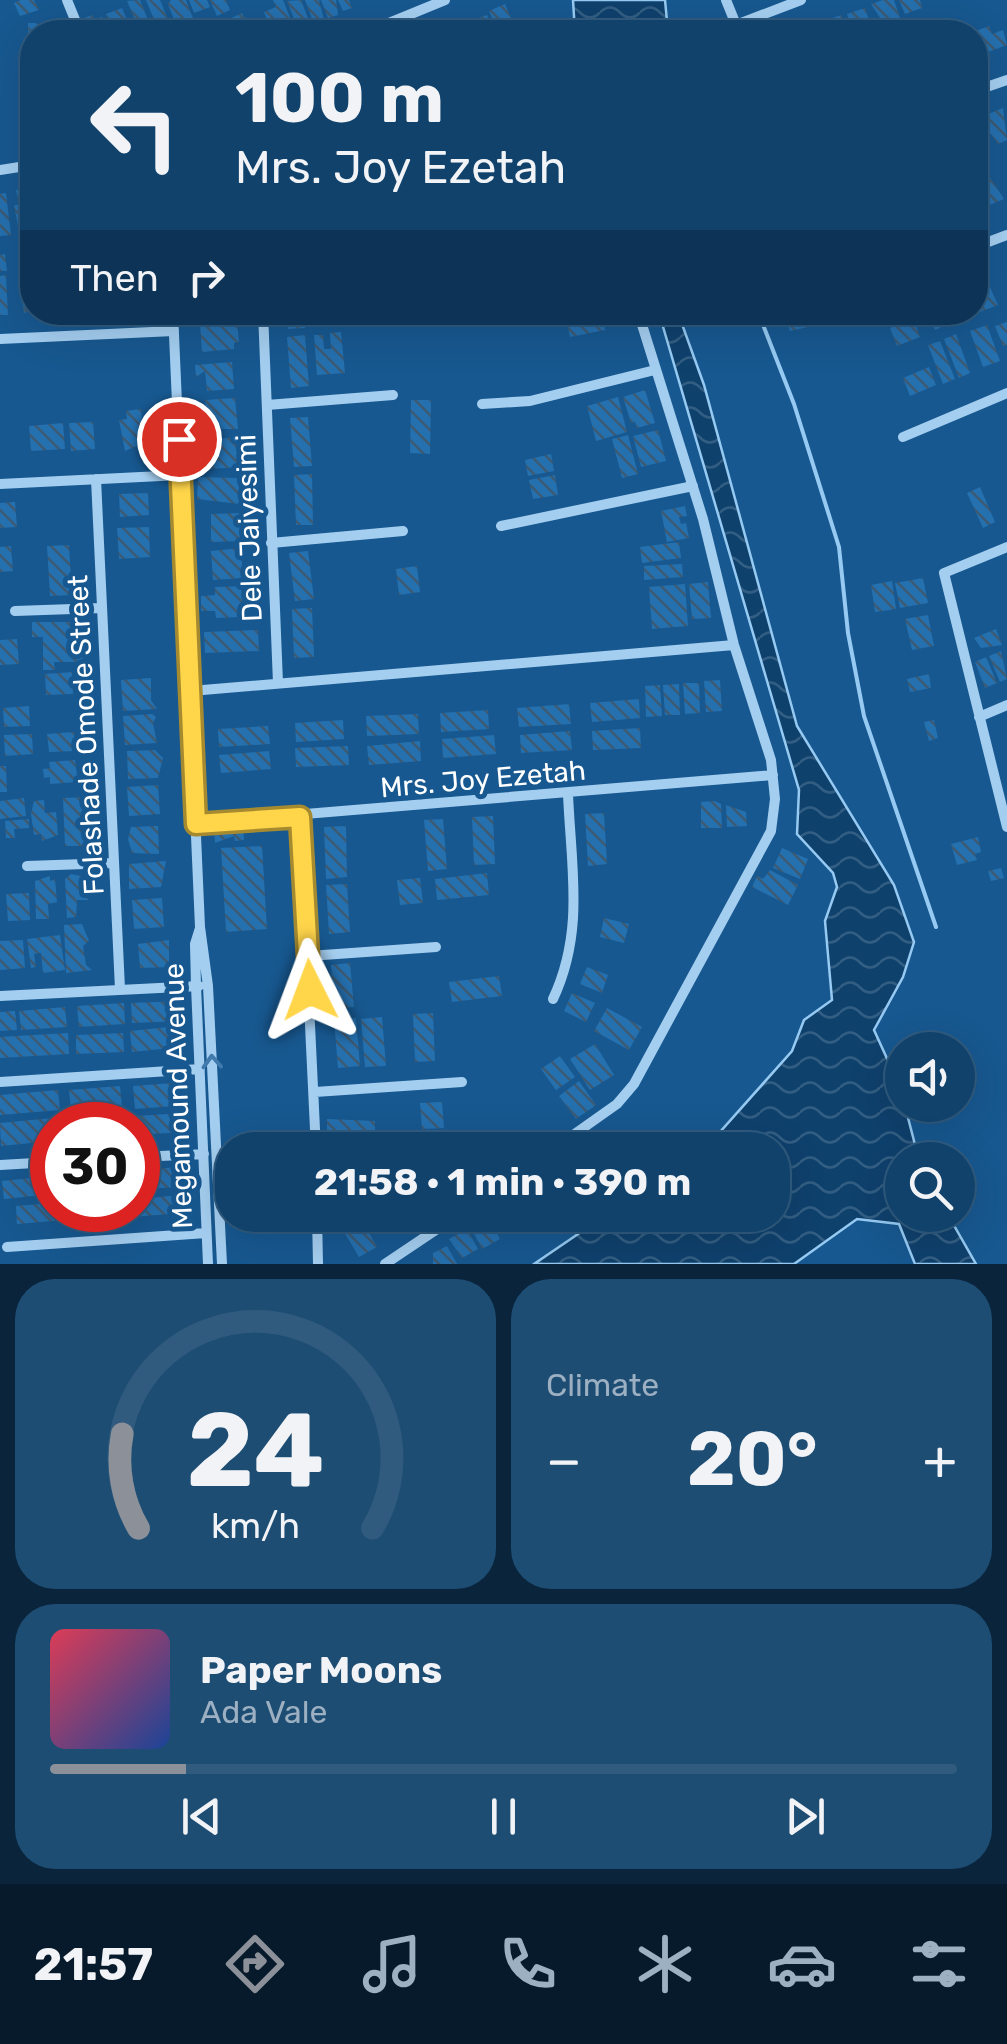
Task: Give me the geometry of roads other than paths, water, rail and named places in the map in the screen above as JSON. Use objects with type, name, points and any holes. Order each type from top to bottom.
[{"type":"street","points":[[399,20],[445,0]]},
{"type":"street","points":[[757,20],[800,0]]},
{"type":"street","name":"Megamound Avenue","points":[[174,325],[200,926],[208,986],[222,1264]]},
{"type":"street","name":"Dele Jaiyesimi","points":[[264,325],[278,683]]},
{"type":"street","points":[[578,1132],[618,1104],[634,1084],[771,831],[773,775],[693,486],[642,325]]},
{"type":"street","points":[[0,339],[174,331]]},
{"type":"street","points":[[482,404],[530,401],[655,370]]},
{"type":"street","points":[[902,436],[1007,393]]},
{"type":"street","points":[[267,404],[394,394]]},
{"type":"street","points":[[0,484],[181,475]]},
{"type":"street","name":"Folashade Omode Street","points":[[96,479],[120,989]]},
{"type":"street","points":[[501,526],[693,486]]},
{"type":"street","points":[[271,543],[403,531]]},
{"type":"street","points":[[1007,547],[944,573],[1007,827]]},
{"type":"street","points":[[15,611],[102,608]]},
{"type":"street","points":[[191,691],[734,645]]},
{"type":"street","points":[[979,716],[1007,705]]},
{"type":"street","name":"Mrs. Joy Ezetah","points":[[196,824],[773,775]]},
{"type":"street","points":[[553,999],[570,964],[574,935],[568,794]]},
{"type":"street","points":[[300,817],[316,1132]]},
{"type":"street","points":[[27,866],[114,862]]},
{"type":"street","name":"Megamound Avenue","points":[[200,926],[195,944],[208,1264]]},
{"type":"street","points":[[309,956],[436,947]]},
{"type":"street","points":[[0,996],[208,986]]},
{"type":"street","points":[[0,1082],[200,1069]]},
{"type":"street","points":[[315,1092],[462,1082]]},
{"type":"street","points":[[160,1156],[204,1154]]},
{"type":"street","points":[[0,1165],[30,1163]]},
{"type":"street","points":[[317,1232],[318,1264]]},
{"type":"street","points":[[385,1264],[433,1232]]},
{"type":"street","points":[[7,1247],[206,1233]]},
{"type":"water","points":[[573,0],[665,0],[667,20],[574,20]]},
{"type":"water","points":[[663,325],[682,325],[704,385],[797,726],[894,885],[914,942],[903,977],[874,1030],[885,1054],[885,1122],[909,1122],[914,1142],[885,1142],[885,1222],[857,1219],[794,1264],[534,1264],[581,1232],[790,1232],[790,1132],[720,1132],[792,1051],[804,1020],[832,1000],[825,921],[837,887],[833,873],[797,834],[799,790]]},
{"type":"water","points":[[902,1232],[958,1232],[976,1264],[915,1264]]},
{"type":"waterway","points":[[763,325],[794,404],[839,547],[848,633],[864,716],[936,927]]}]
